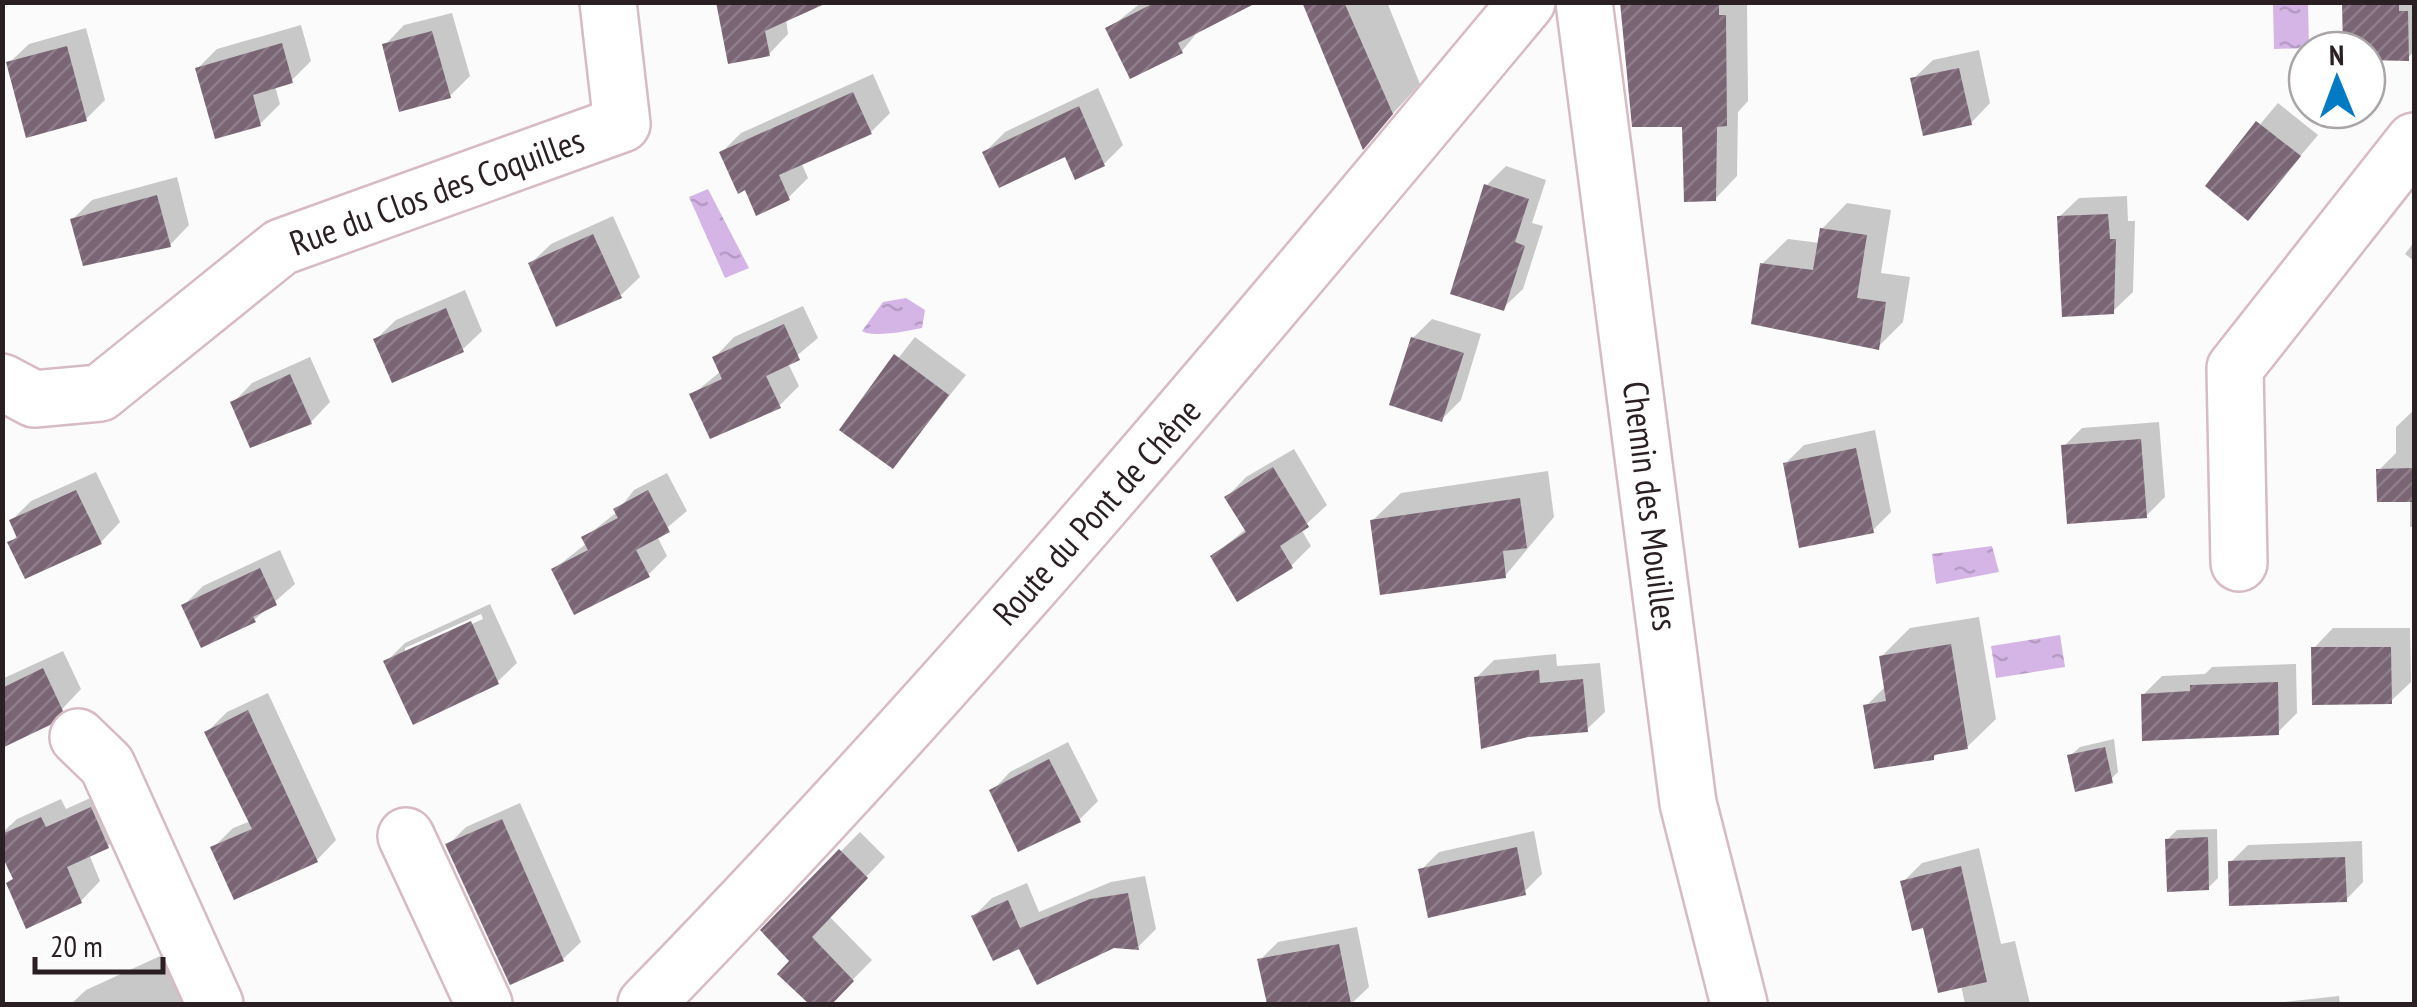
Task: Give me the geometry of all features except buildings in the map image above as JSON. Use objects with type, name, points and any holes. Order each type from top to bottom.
[{"type":"street","name":"Rue du Clos des Coquilles","points":[[2,382],[34,398],[100,392],[281,248],[622,124],[608,2]]},
{"type":"street","name":"Route du Pont de Chêne","points":[[646,1004],[775,872],[1175,426],[1528,2]]},
{"type":"street","name":"Chemin des Mouilles","points":[[1584,2],[1688,803],[1739,1004]]},
{"type":"street","points":[[2239,563],[2235,368],[2414,141]]},
{"type":"street","points":[[78,736],[107,765],[215,1004]]},
{"type":"street","points":[[406,836],[484,1004]]},
{"type":"street","points":[[398,904],[444,1004]]},
{"type":"water","points":[[2273,3],[2308,3],[2309,30],[2287,30],[2287,49],[2274,49]]},
{"type":"water","points":[[708,189],[749,268],[725,278],[689,197]]},
{"type":"water","points":[[906,298],[925,310],[922,328],[882,334],[862,331],[883,302]]},
{"type":"water","points":[[1992,546],[1999,572],[1936,584],[1932,554]]},
{"type":"water","points":[[2060,635],[2065,667],[1996,678],[1991,646]]}]
